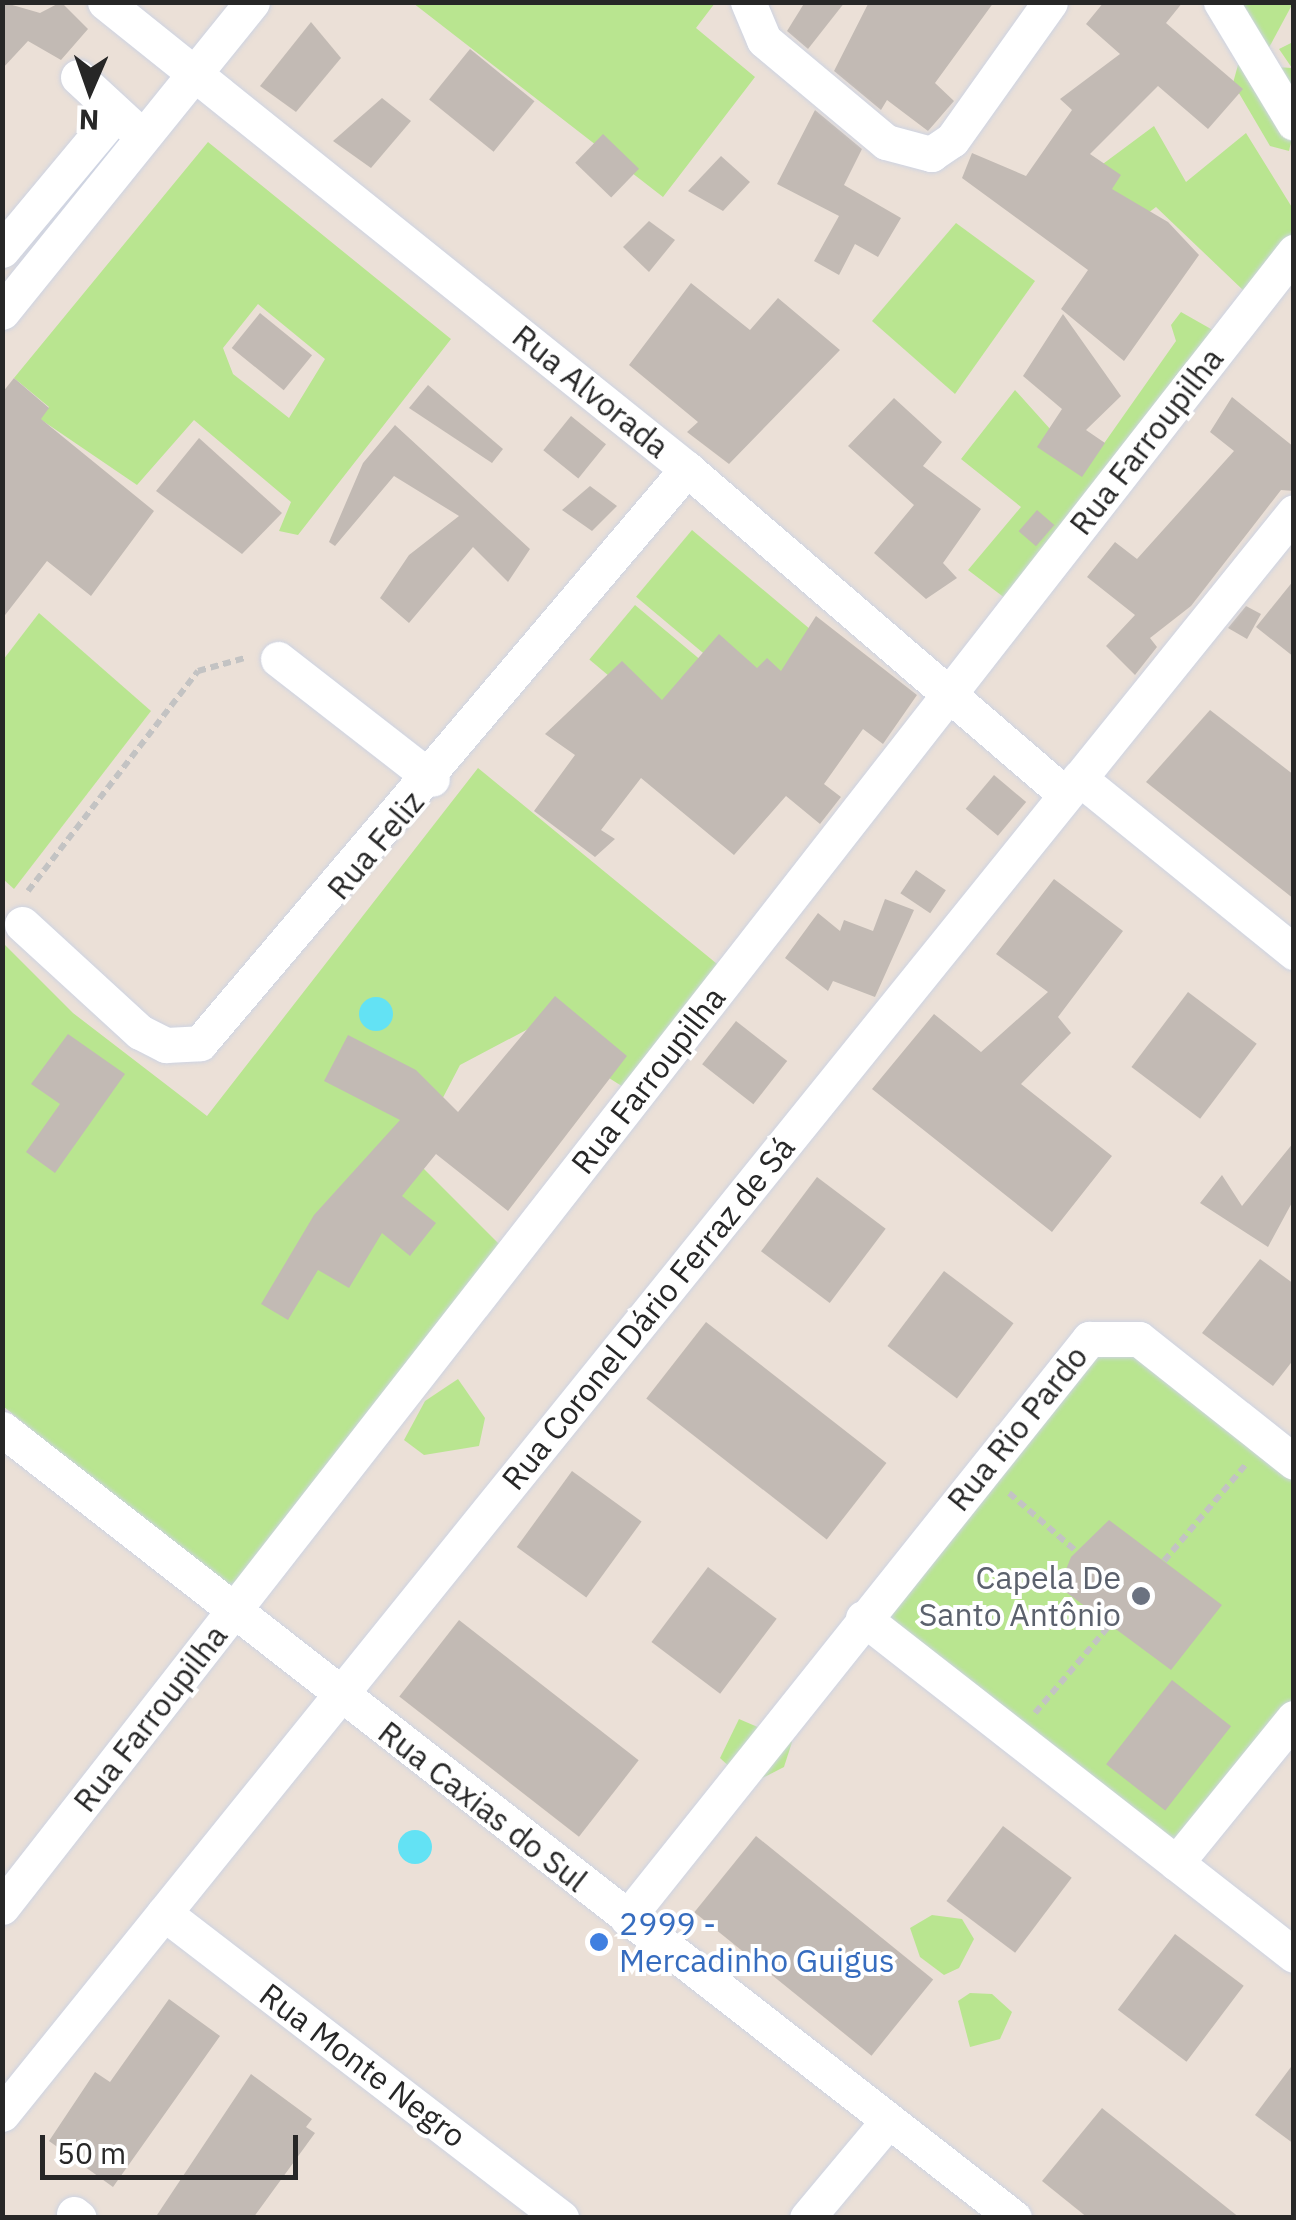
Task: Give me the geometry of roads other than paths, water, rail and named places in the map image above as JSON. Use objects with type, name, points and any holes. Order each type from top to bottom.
[{"type":"street","name":"Rua Alvorada","points":[[104,2],[687,468],[946,698],[1072,786],[1294,952]]},
{"type":"street","points":[[2,312],[252,2]]},
{"type":"street","points":[[748,2],[764,40],[886,142],[931,154],[952,140],[1050,2]]},
{"type":"street","points":[[1220,2],[1294,122]]},
{"type":"street","points":[[78,77],[144,136]]},
{"type":"street","points":[[2,250],[116,113]]},
{"type":"street","name":"Rua Farroupilha","points":[[2,1907],[1294,252]]},
{"type":"street","name":"Rua Feliz","points":[[22,924],[140,1032],[166,1045],[200,1043],[432,778],[687,468]]},
{"type":"street","name":"Rua Coronel Dário Ferraz de Sá","points":[[2,2114],[1294,512]]},
{"type":"street","points":[[278,659],[432,778]]},
{"type":"street","name":"Rua Rio Pardo","points":[[628,1918],[862,1618],[1089,1338],[1107,1334],[1140,1339],[1280,1451]]},
{"type":"street","name":"Rua Caxias do Sul","points":[[2,1428],[1014,2218]]},
{"type":"street","points":[[862,1618],[1294,1955]]},
{"type":"street","points":[[1176,1863],[1294,1718]]},
{"type":"street","name":"Rua Monte Negro","points":[[164,1913],[561,2218]]},
{"type":"street","points":[[807,2218],[888,2121]]},
{"type":"water","points":[[376,997],[388,1002],[393,1014],[388,1026],[376,1031],[364,1026],[359,1014],[364,1002]]},
{"type":"water","points":[[415,1830],[427,1835],[432,1847],[427,1859],[415,1864],[403,1859],[398,1847],[403,1835]]},
{"type":"place","name":"Capela De Santo Antônio","points":[[1141,1596]]},
{"type":"place","name":"2999 - Mercadinho Guigus","points":[[599,1942]]}]
